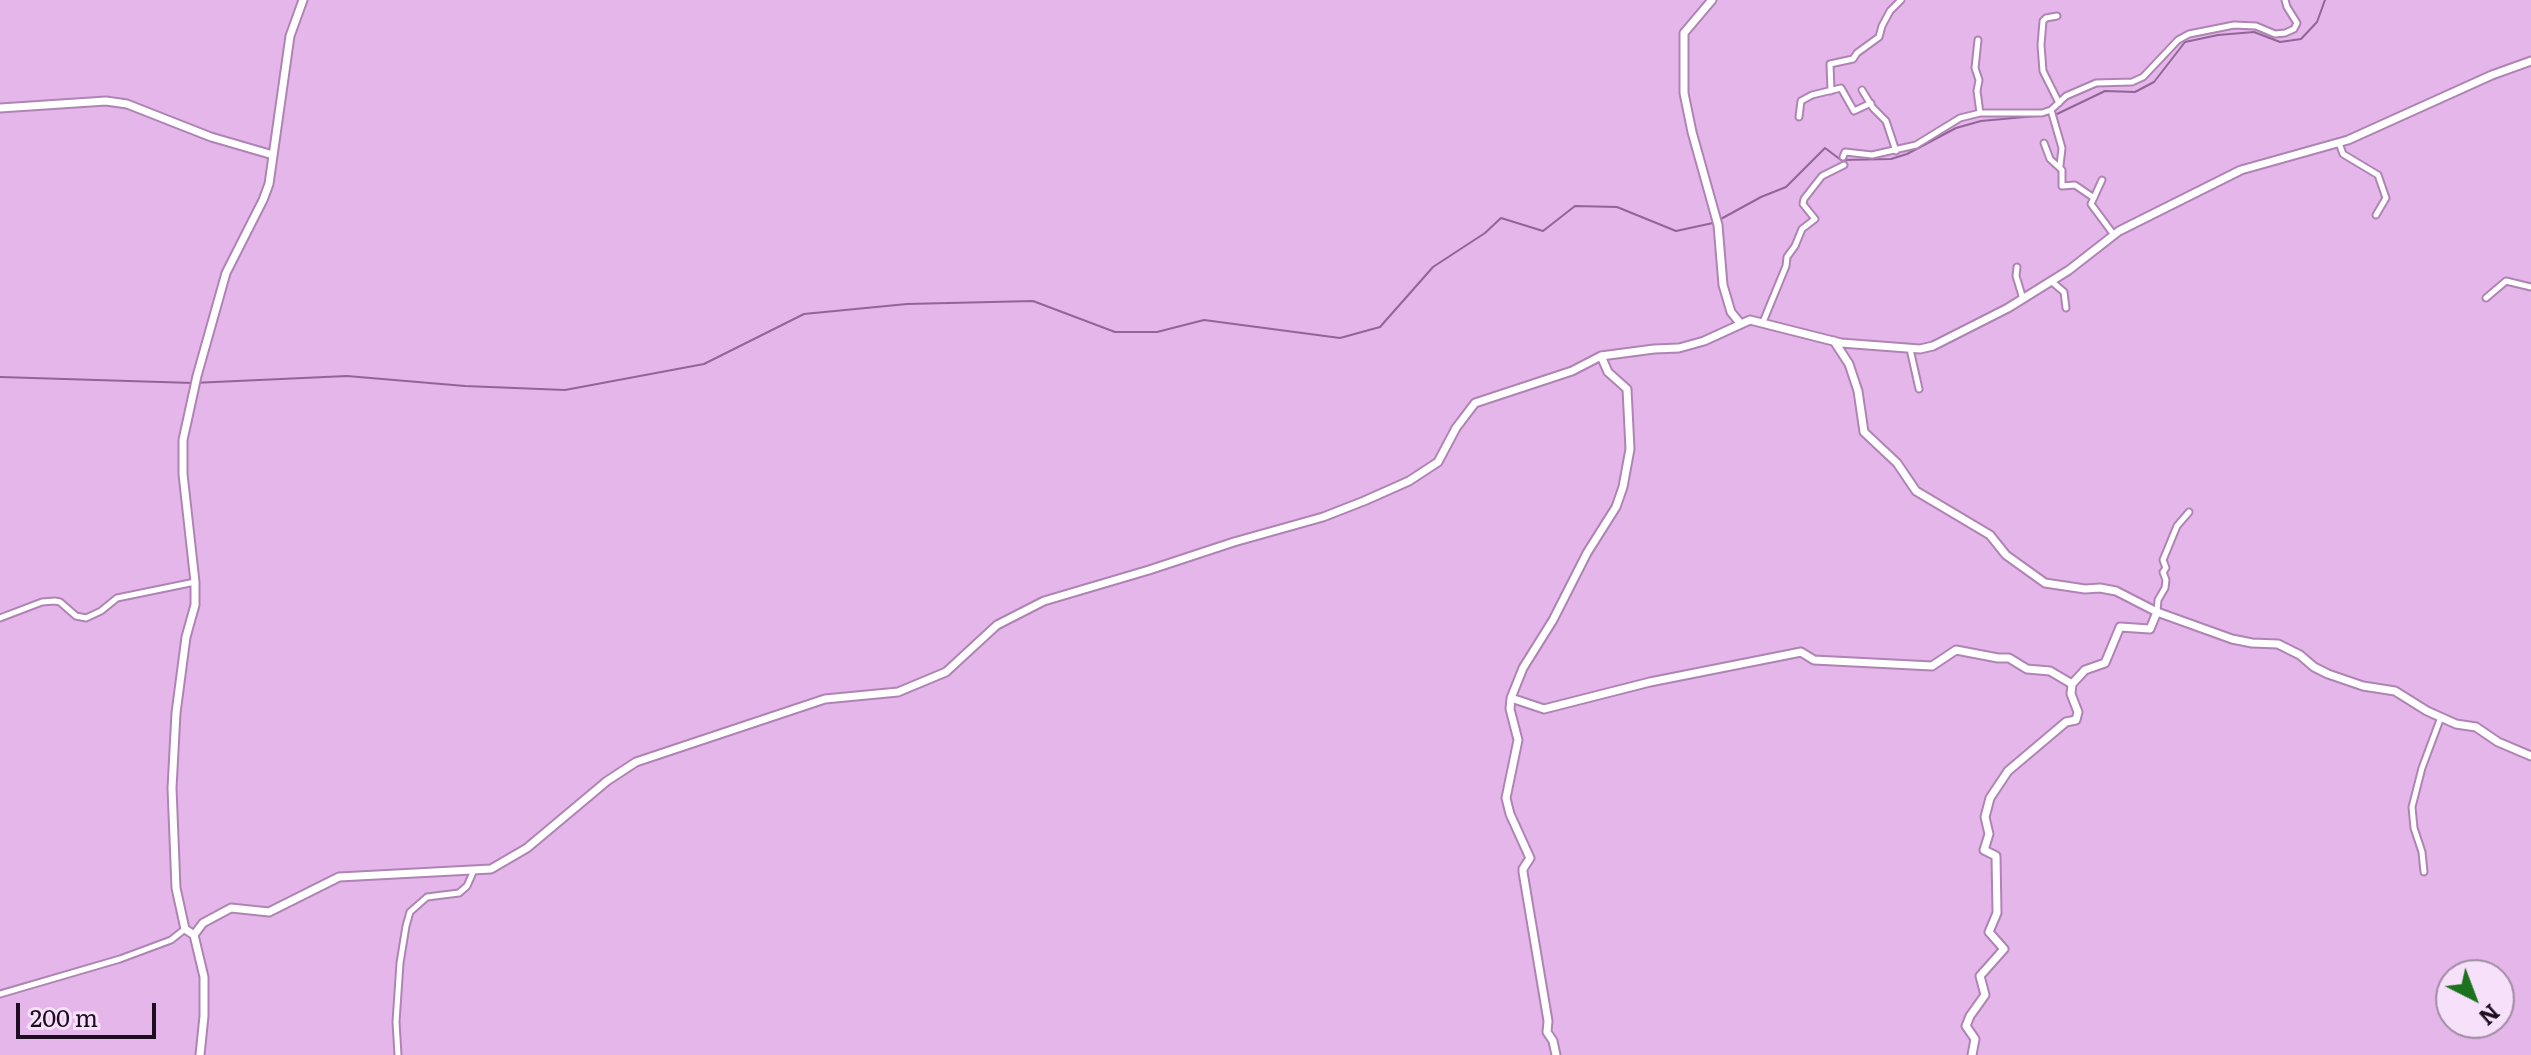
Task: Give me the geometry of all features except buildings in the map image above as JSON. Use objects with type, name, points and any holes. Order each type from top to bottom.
[{"type":"street","points":[[200,1055],[204,977],[194,935],[185,929],[176,888],[172,788],[176,713],[186,637],[195,605],[183,474],[183,440],[197,376],[226,273],[263,200],[273,155],[290,36],[303,0]]},
{"type":"street","points":[[1712,0],[1684,33],[1684,93],[1715,217],[1723,285],[1731,312],[1740,323]]},
{"type":"street","points":[[1831,91],[1830,64],[1853,59],[1879,37],[1890,11],[1901,0]]},
{"type":"street","points":[[2094,198],[2075,185],[2062,186],[2062,148],[2052,114],[2059,103],[2066,96],[2096,83],[2132,82],[2143,77],[2178,40],[2189,34],[2234,25],[2256,26],[2275,34],[2294,29],[2297,23],[2285,0]]},
{"type":"street","points":[[2057,16],[2043,21],[2041,45],[2043,71],[2059,103]]},
{"type":"street","points":[[1978,40],[1975,68],[1979,80],[1980,113]]},
{"type":"street","points":[[194,935],[203,923],[231,908],[269,912],[339,877],[491,869],[506,862],[607,781],[636,762],[825,699],[898,692],[946,672],[997,625],[1044,601],[1323,517],[1409,481],[1438,462],[1456,428],[1475,403],[1572,371],[1601,356],[1679,348],[1704,341],[1750,320],[1834,341],[1910,349],[1933,346],[2023,299],[2114,235],[2241,170],[2339,143],[2492,75],[2531,61]]},
{"type":"street","points":[[1799,117],[1801,101],[1841,88],[1854,111],[1871,103]]},
{"type":"street","points":[[1862,90],[1886,121],[1896,151]]},
{"type":"street","points":[[0,108],[106,101],[127,104],[211,137],[273,155]]},
{"type":"street","points":[[1843,157],[1845,152],[1872,155],[1916,145],[1960,118],[1980,113],[2052,114]]},
{"type":"street","points":[[2044,143],[2050,159],[2060,166]]},
{"type":"street","points":[[2339,143],[2343,154],[2378,175],[2386,198],[2376,215]]},
{"type":"street","points":[[1763,322],[1787,257],[1802,229],[1815,219],[1803,204],[1804,199],[1822,176],[1844,165]]},
{"type":"street","points":[[2102,180],[2091,204],[2114,235]]},
{"type":"street","points":[[2017,267],[2016,276],[2023,299]]},
{"type":"street","points":[[2051,281],[2064,292],[2066,308]]},
{"type":"street","points":[[2486,298],[2506,281],[2531,287]]},
{"type":"street","points":[[1834,341],[1849,364],[1858,391],[1864,432],[1897,463],[1916,491],[1990,535],[2006,555],[2045,583],[2116,591],[2157,612],[2232,639],[2278,644],[2328,674],[2363,686],[2395,691],[2441,717],[2456,724],[2476,727],[2498,742],[2531,756]]},
{"type":"street","points":[[1910,349],[1919,389]]},
{"type":"street","points":[[1556,1055],[1547,1032],[1548,1021],[1523,872],[1530,858],[1506,798],[1518,740],[1510,709],[1523,668],[1616,507],[1623,487],[1630,449],[1627,389],[1608,372],[1601,356]]},
{"type":"street","points":[[1972,1055],[1975,1039],[1966,1026],[1985,995],[1980,976],[2004,949],[1989,932],[1997,913],[1996,856],[1984,850],[1989,834],[1985,817],[1990,798],[2019,760],[2066,722],[2076,720],[2078,712],[2071,694],[2072,684],[2085,670],[2105,663],[2120,627],[2150,629],[2158,600],[2165,588],[2163,572],[2166,568],[2163,560],[2177,526],[2189,512]]},
{"type":"street","points":[[0,618],[42,602],[55,601],[76,616],[86,618],[117,598],[195,582]]},
{"type":"street","points":[[1511,698],[1544,709],[1650,682],[1801,652],[1814,660],[1932,666],[1956,650],[2009,658],[2027,669],[2050,671],[2072,684]]},
{"type":"street","points":[[2424,872],[2412,807],[2422,768],[2441,717]]},
{"type":"street","points":[[398,1055],[396,1022],[400,963],[410,912],[427,897],[459,893],[471,880],[474,870]]},
{"type":"street","points":[[0,994],[120,959],[171,940],[185,929]]},
{"type":"waterway","points":[[1719,220],[1786,187],[1825,148],[1841,160],[1891,159],[1956,128],[1981,121],[2057,114],[2105,91],[2135,92],[2154,82],[2185,42],[2254,32],[2280,42],[2301,39],[2317,22],[2325,0]]},
{"type":"waterway","points":[[0,377],[193,383],[347,376],[465,386],[565,390],[704,364],[804,314],[907,304],[1033,301],[1115,332],[1157,332],[1204,320],[1340,338],[1380,327],[1433,267],[1485,233],[1501,218],[1543,231],[1575,206],[1617,207],[1676,231],[1713,223]]}]
